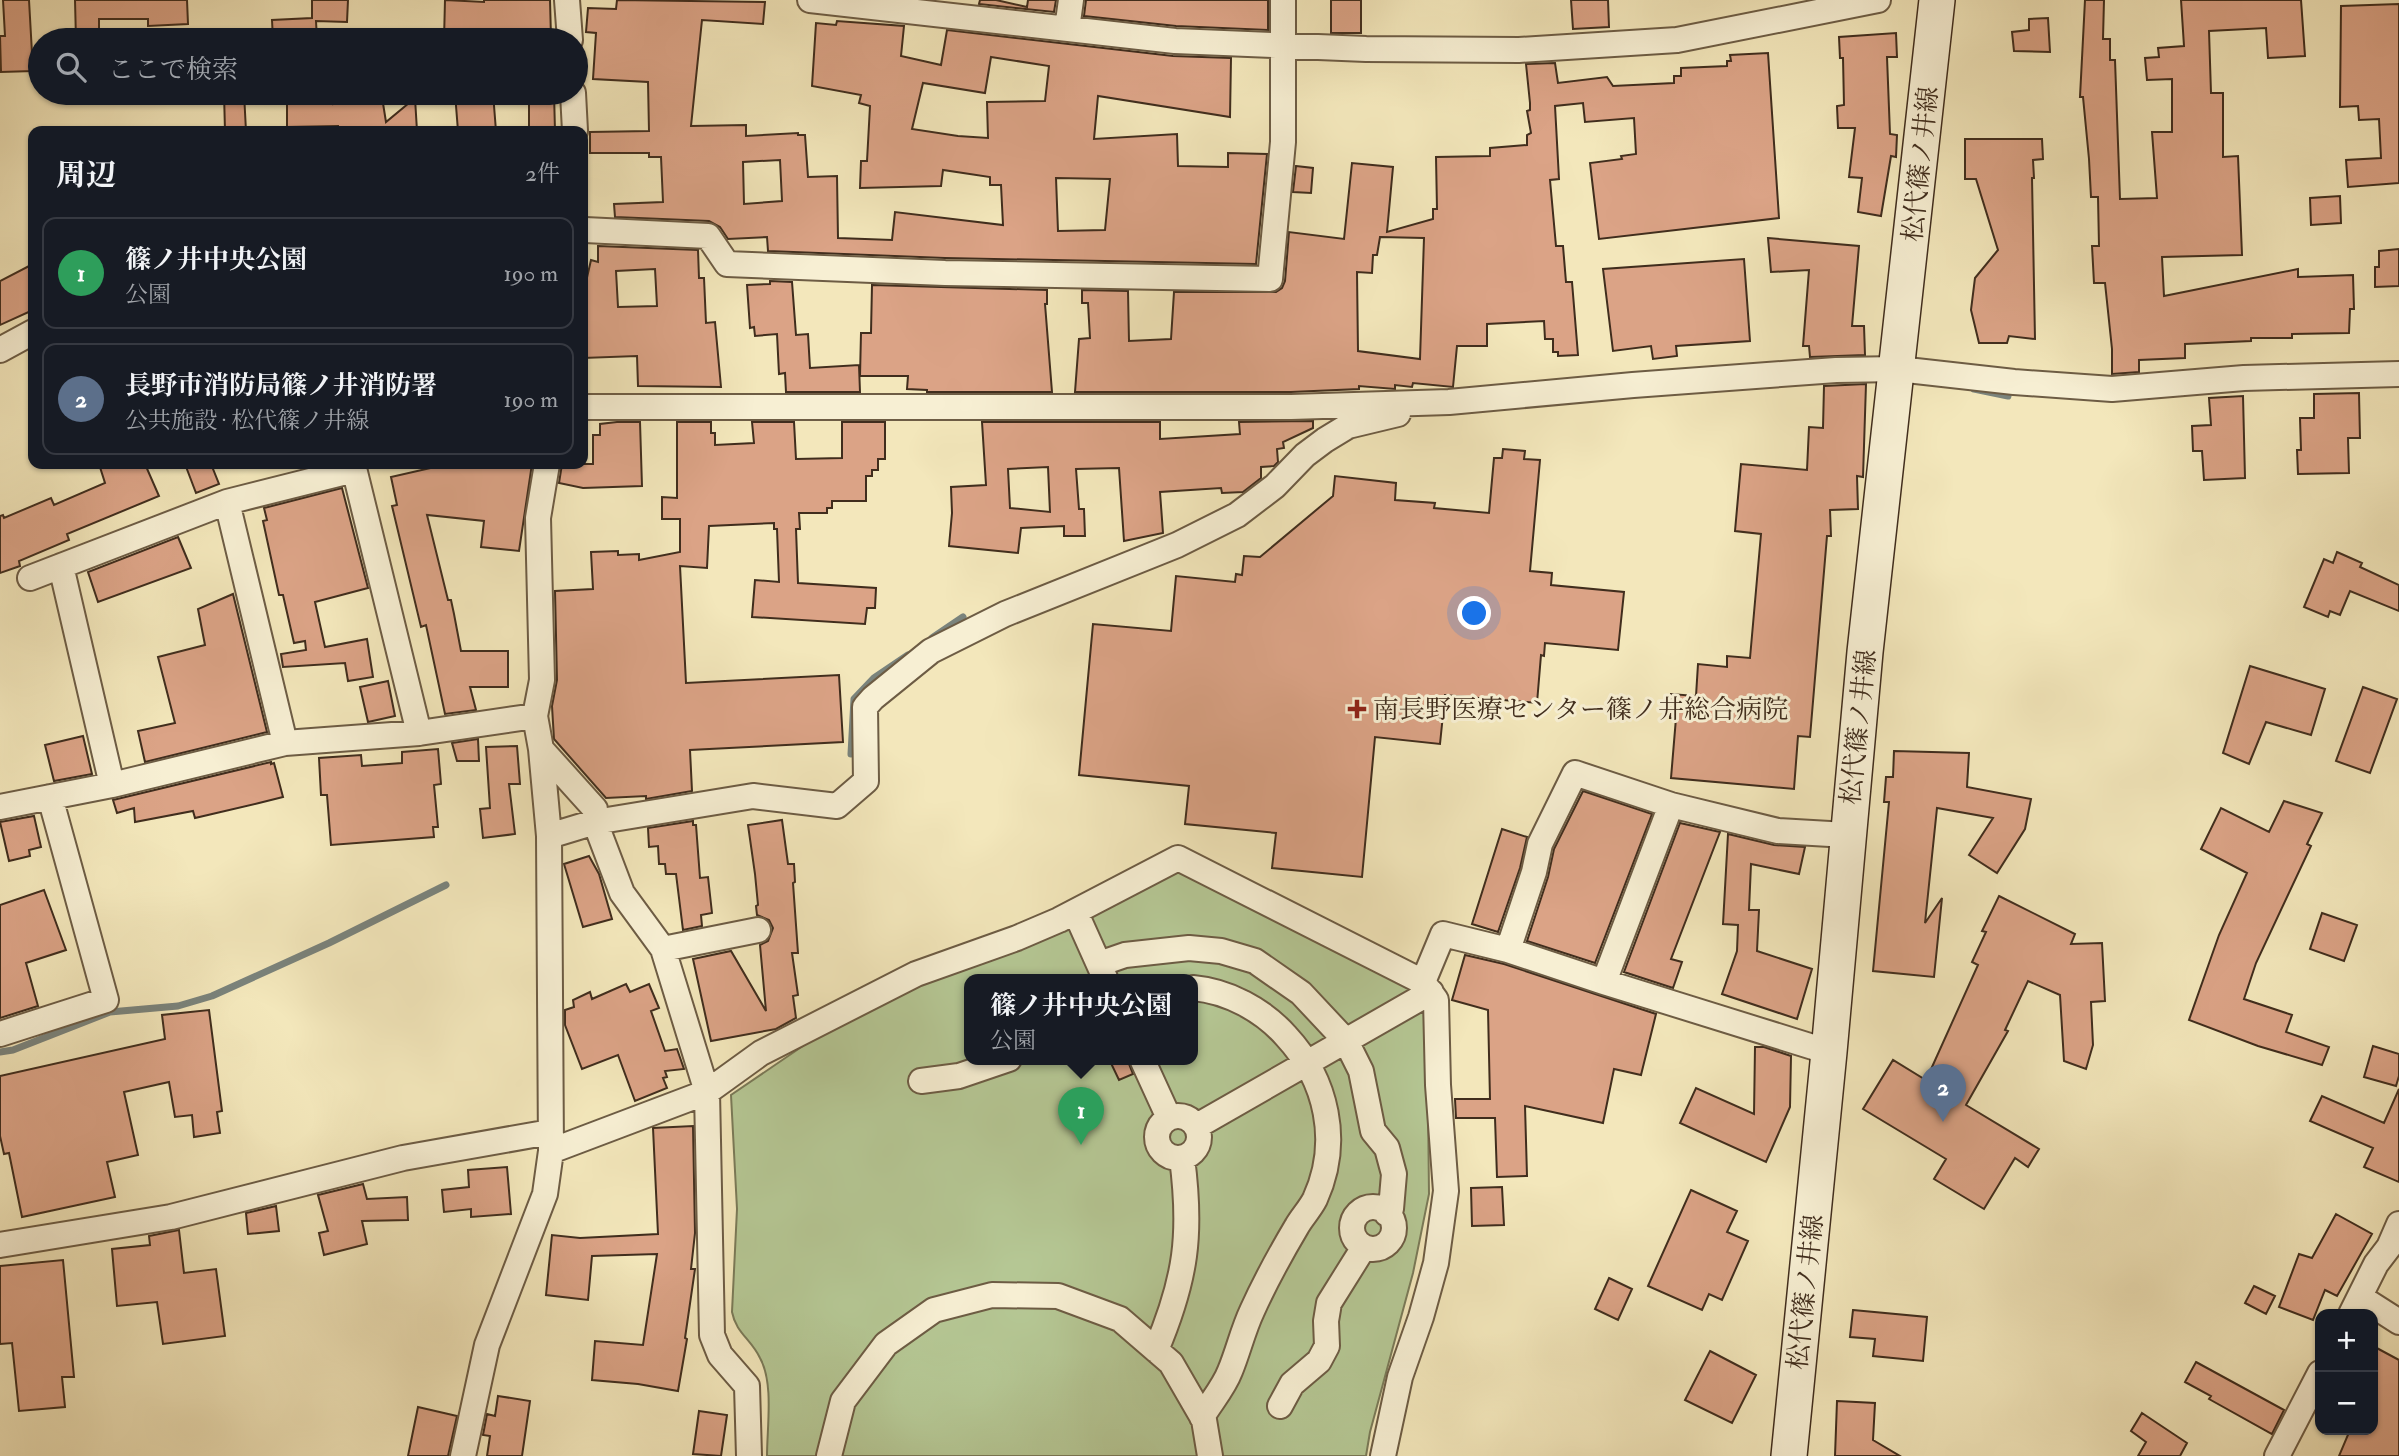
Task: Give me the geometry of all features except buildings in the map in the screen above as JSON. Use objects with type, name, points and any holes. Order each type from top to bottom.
[{"type":"main road","name":"松代篠ノ井線","points":[[1789,1456],[1865,652],[1937,0]]},
{"type":"street","points":[[568,0],[569,28]]},
{"type":"street","points":[[810,0],[880,4],[1175,41],[1282,46],[1519,50],[1677,40],[1878,0]]},
{"type":"street","points":[[1067,29],[1071,0]]},
{"type":"street","points":[[588,229],[708,236],[727,264],[945,273],[1270,279],[1283,142],[1283,0]]},
{"type":"street","points":[[574,105],[575,126]]},
{"type":"street","points":[[0,350],[28,335]]},
{"type":"street","points":[[588,407],[1291,407],[1449,402],[1836,370],[1898,369],[2014,382],[2112,389],[2244,378],[2399,374]]},
{"type":"street","points":[[549,836],[595,822],[753,796],[837,806],[866,781],[865,708],[873,698],[931,651],[1005,614],[1177,545],[1237,515],[1275,486],[1305,455],[1348,426],[1449,402]]},
{"type":"street","points":[[30,578],[227,502],[347,469]]},
{"type":"street","points":[[354,469],[419,733]]},
{"type":"street","points":[[463,1456],[487,1345],[545,1194],[551,1141],[549,836],[541,748],[535,716],[542,680],[538,518],[546,469]]},
{"type":"street","points":[[227,502],[285,743]]},
{"type":"street","points":[[61,566],[113,785]]},
{"type":"street","points":[[0,807],[113,785],[285,743],[419,733],[535,716]]},
{"type":"street","points":[[541,748],[595,809],[595,822],[622,893],[663,949],[708,1092],[712,1335],[720,1355],[747,1386],[749,1456]]},
{"type":"street","points":[[1508,950],[1534,872],[1540,844],[1575,773],[1671,805],[1778,831],[1847,835]]},
{"type":"street","points":[[0,1034],[106,1000],[50,797]]},
{"type":"street","points":[[1604,982],[1671,805]]},
{"type":"street","points":[[0,1245],[171,1217],[403,1158],[551,1141],[708,1092],[761,1053],[916,974],[1059,920],[1178,858],[1427,987],[1436,1000],[1438,1085],[1446,1191],[1436,1263],[1401,1377],[1383,1456]]},
{"type":"street","points":[[1079,920],[1102,972],[1125,955],[1189,948],[1221,951],[1255,961],[1301,993],[1346,1041],[1361,1071],[1373,1130],[1387,1148],[1394,1174],[1391,1209],[1387,1214],[1391,1216],[1394,1226],[1392,1236],[1386,1244],[1376,1248],[1364,1247],[1329,1303],[1326,1321],[1327,1346],[1320,1361],[1292,1384],[1280,1406]]},
{"type":"street","points":[[663,949],[758,930]]},
{"type":"street","points":[[1197,1126],[1346,1041],[1427,987],[1443,934],[1508,950],[1829,1052]]},
{"type":"street","points":[[1198,988],[1224,995],[1262,1014],[1286,1035],[1307,1064],[1325,1103],[1328,1137],[1315,1199],[1297,1226],[1251,1312],[1229,1375],[1202,1417]]},
{"type":"street","points":[[921,1081],[959,1076],[991,1065]]},
{"type":"street","points":[[1145,1065],[1170,1118]]},
{"type":"street","points":[[1185,1116],[1197,1126],[1200,1136],[1198,1146],[1191,1154],[1182,1158],[1170,1157],[1161,1149],[1157,1137],[1160,1125],[1170,1118],[1185,1116]]},
{"type":"street","points":[[1156,1350],[1172,1312],[1181,1279],[1187,1236],[1182,1158]]},
{"type":"street","points":[[2399,1224],[2356,1306],[2399,1322]]},
{"type":"street","points":[[829,1456],[843,1401],[886,1344],[934,1310],[992,1296],[1058,1297],[1120,1320],[1171,1363],[1202,1417],[1210,1456]]},
{"type":"street","points":[[2277,1456],[2315,1383]]},
{"type":"green space","points":[[1182,864],[1420,987],[1427,1019],[1429,1194],[1413,1273],[1366,1456],[767,1456],[767,1380],[756,1351],[737,1325],[732,1312],[737,1209],[731,1095],[816,1037],[918,984]]},
{"type":"waterway","points":[[1974,389],[2008,396]]},
{"type":"waterway","points":[[932,638],[963,617]]},
{"type":"waterway","points":[[851,754],[854,699],[874,678],[908,655]]},
{"type":"waterway","points":[[0,1052],[13,1050],[110,1012],[178,1006],[212,996],[329,943],[446,885]]},
{"type":"place","name":"南長野医療センター篠ノ井総合病院","points":[[1357,709]]},
{"type":"place","name":"長野市消防局篠ノ井消防署","points":[[1943,1122]]},
{"type":"place","name":"篠ノ井中央公園","points":[[1081,1145]]}]
